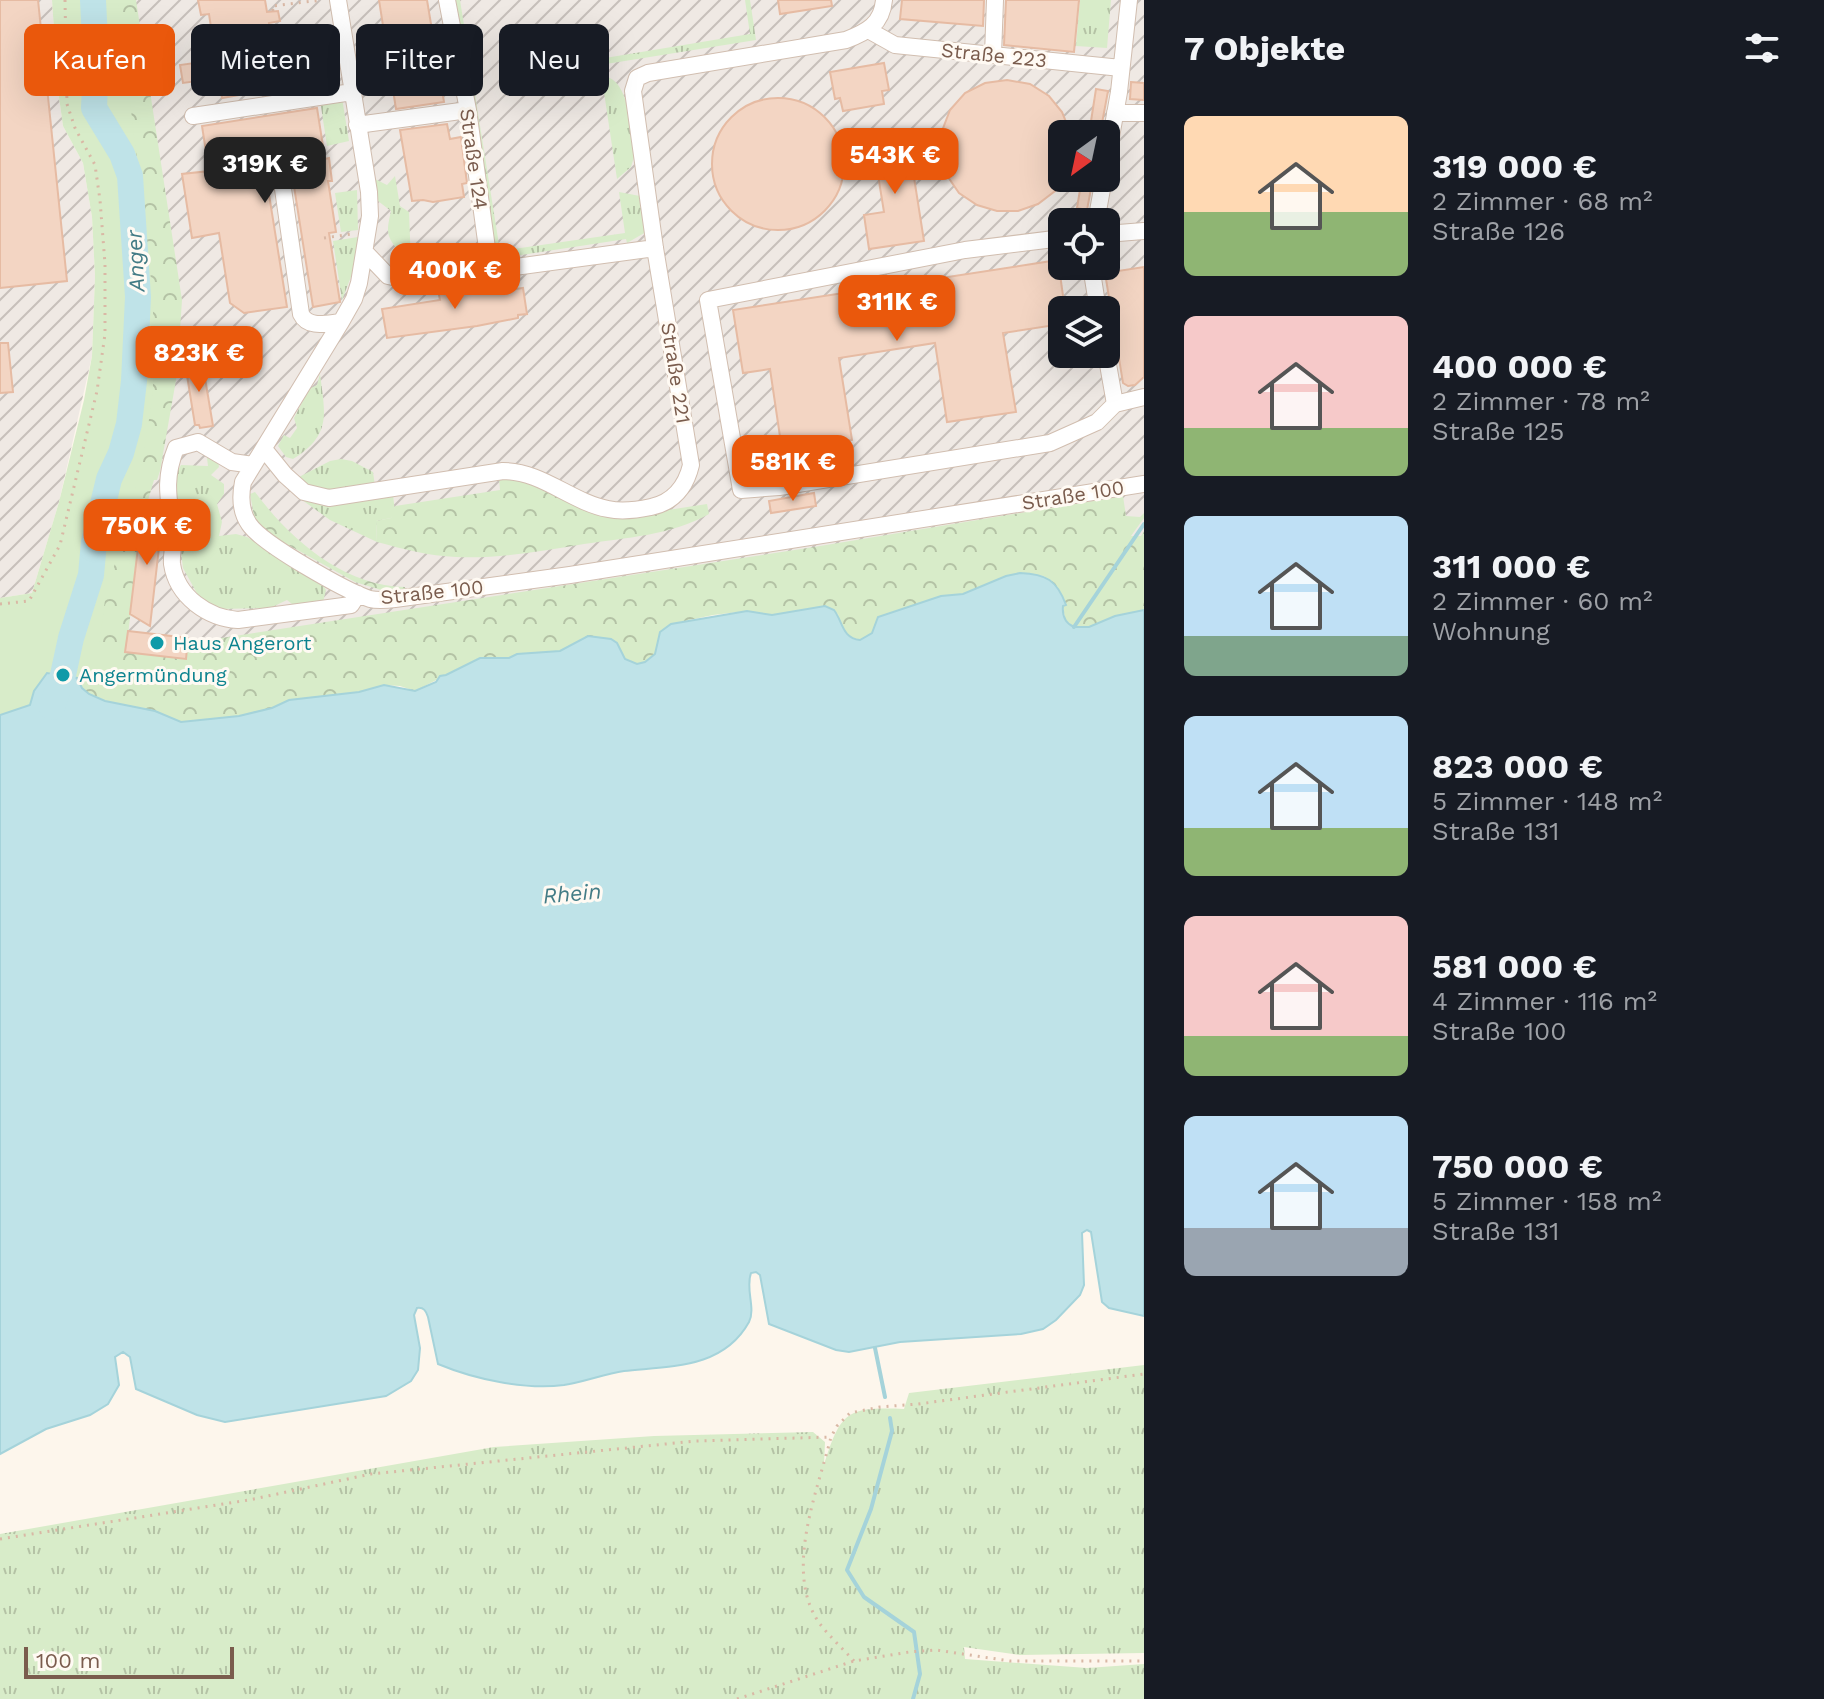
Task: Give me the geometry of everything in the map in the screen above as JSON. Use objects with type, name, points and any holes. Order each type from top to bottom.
[{"type":"street","name":"Straße 100","points":[[338,0],[369,192],[370,216],[365,252],[354,299],[243,482],[241,506],[246,521],[255,532],[358,594],[374,600],[410,597],[570,575],[1144,484]]},
{"type":"street","name":"Straße 124","points":[[447,0],[468,110],[490,270]]},
{"type":"street","points":[[870,31],[883,10],[884,0]]},
{"type":"street","points":[[993,55],[995,0]]},
{"type":"street","points":[[1114,120],[1129,0]]},
{"type":"street","name":"Straße 223","points":[[870,31],[895,45],[1121,68]]},
{"type":"street","name":"Straße 221","points":[[264,449],[304,492],[329,498],[518,471],[607,509],[633,510],[670,500],[687,479],[691,465],[633,91],[637,78],[648,73],[846,40],[870,31]]},
{"type":"street","points":[[193,116],[352,92]]},
{"type":"street","points":[[357,125],[468,110]]},
{"type":"street","points":[[1115,113],[1144,113]]},
{"type":"street","points":[[282,182],[301,314],[310,323],[341,322]]},
{"type":"street","points":[[1120,233],[1144,231]]},
{"type":"street","points":[[1048,240],[965,250],[708,300],[741,490],[779,487],[1050,443],[1097,422],[1115,404],[1144,397]]},
{"type":"street","points":[[365,252],[388,276],[412,281],[655,248]]},
{"type":"street","points":[[1109,368],[1115,404]]},
{"type":"street","points":[[253,465],[232,462],[198,442],[176,448],[168,468],[166,488],[174,538],[172,564],[188,595],[206,612],[220,619],[238,620],[351,605],[358,594]]},
{"type":"path","points":[[0,604],[29,601],[60,545],[97,391],[105,334],[105,264],[100,200],[95,165],[75,128],[67,104],[65,0]]},
{"type":"path","points":[[273,11],[272,6],[322,0]]},
{"type":"path","points":[[324,238],[359,233]]},
{"type":"path","points":[[854,1661],[819,1623],[804,1586],[803,1546],[831,1437],[850,1413],[1144,1374]]},
{"type":"path","points":[[0,1539],[249,1500],[371,1474],[695,1441],[831,1437]]},
{"type":"path","points":[[737,1699],[785,1686],[854,1661],[909,1652],[936,1650],[1010,1661],[1144,1661]]},
{"type":"shaded area","points":[[0,0],[52,0],[54,24],[24,24],[24,96],[59,96],[63,126],[83,163],[92,217],[95,276],[92,356],[59,502],[32,593],[0,598]]},
{"type":"shaded area","points":[[118,0],[1144,0],[1144,536],[1095,539],[221,680],[107,683],[116,96],[175,96],[175,24],[118,24]]},
{"type":"green space","points":[[52,0],[118,0],[121,24],[54,24]]},
{"type":"green space","points":[[99,0],[136,0],[140,24],[99,24]]},
{"type":"green space","points":[[451,0],[460,0],[464,24],[455,24]]},
{"type":"green space","points":[[745,0],[750,0],[756,40],[609,64],[609,57],[750,34]]},
{"type":"green space","points":[[1080,0],[1111,0],[1107,48],[1076,46]]},
{"type":"green space","points":[[609,78],[616,82],[626,100],[634,157],[631,167],[617,179],[605,96],[609,96]]},
{"type":"green space","points":[[59,96],[129,96],[151,279],[155,346],[152,402],[141,467],[105,600],[99,647],[107,683],[47,673],[34,691],[30,705],[0,715],[0,598],[32,593],[59,502],[92,356],[95,276],[92,217],[83,163],[63,126]]},
{"type":"green space","points":[[99,96],[151,96],[182,300],[179,345],[182,346],[160,471],[157,480],[154,480],[141,524],[126,652],[190,648],[195,642],[1123,496],[1126,516],[1140,517],[1144,513],[1144,518],[1131,536],[1141,536],[1144,531],[1144,610],[1115,616],[1089,627],[1074,627],[1065,619],[1063,606],[1044,576],[1020,573],[963,594],[941,596],[879,617],[872,633],[860,640],[845,632],[838,614],[817,607],[772,615],[747,611],[713,615],[671,624],[660,632],[655,654],[637,664],[625,659],[616,643],[588,636],[560,651],[517,654],[509,658],[479,658],[415,691],[384,685],[359,692],[289,700],[272,708],[239,716],[181,722],[155,711],[105,701],[82,688],[77,678],[101,591]]},
{"type":"green space","points":[[467,96],[475,96],[500,251],[625,233],[619,192],[640,196],[646,232],[627,243],[626,239],[495,259]]},
{"type":"green space","points":[[342,98],[349,141],[327,146],[320,100]]},
{"type":"green space","points":[[395,176],[400,206],[409,212],[411,263],[408,265],[398,263],[401,254],[388,234],[391,211],[378,201],[375,179],[387,185]]},
{"type":"green space","points":[[357,190],[358,230],[341,232],[335,193]]},
{"type":"green space","points":[[358,237],[352,274],[342,300],[333,241]]},
{"type":"green space","points":[[320,374],[324,412],[320,432],[306,450],[293,459],[286,457],[278,446],[284,435],[290,438],[297,428],[294,418],[309,389],[317,385]]},
{"type":"green space","points":[[207,458],[218,461],[219,467],[211,475],[224,484],[224,494],[217,504],[222,522],[219,536],[236,534],[247,537],[318,579],[326,590],[323,602],[297,608],[287,600],[270,608],[216,609],[199,597],[183,568],[172,481],[181,465],[208,466]]},
{"type":"green space","points":[[341,459],[373,472],[375,486],[326,491],[316,489],[299,477],[330,461]]},
{"type":"green space","points":[[511,476],[622,517],[707,504],[709,514],[680,527],[648,535],[504,556],[446,556],[377,542],[376,521],[391,518],[395,506],[500,490],[499,478]]},
{"type":"green space","points":[[255,492],[284,527],[320,557],[360,578],[382,585],[405,587],[405,591],[381,590],[355,582],[265,532],[254,516],[250,494]]},
{"type":"green space","points":[[393,495],[395,512],[391,518],[376,521],[377,542],[330,520],[298,497],[316,504],[329,504]]},
{"type":"green space","points":[[1144,1365],[1144,1653],[1019,1655],[964,1647],[965,1659],[1087,1668],[1144,1664],[1144,1699],[0,1699],[0,1534],[494,1447],[654,1436],[813,1432],[825,1442],[824,1465],[836,1433],[849,1416],[870,1409],[904,1409],[909,1393]]},
{"type":"water","name":"Rhein","points":[[1020,573],[1044,577],[1054,584],[1066,605],[1063,606],[1065,619],[1074,627],[1089,627],[1115,616],[1144,610],[1144,1316],[1109,1308],[1102,1302],[1091,1232],[1087,1230],[1082,1233],[1084,1285],[1080,1295],[1043,1329],[1021,1334],[900,1342],[849,1352],[836,1350],[769,1324],[760,1275],[756,1272],[751,1273],[749,1279],[749,1322],[725,1349],[710,1357],[677,1366],[616,1372],[564,1385],[532,1386],[483,1379],[438,1364],[427,1315],[423,1309],[417,1308],[414,1315],[420,1348],[418,1370],[411,1381],[386,1396],[225,1422],[197,1415],[136,1389],[130,1357],[123,1352],[115,1357],[119,1385],[108,1404],[90,1415],[46,1429],[0,1454],[0,715],[30,705],[34,691],[47,673],[77,678],[89,694],[105,701],[155,711],[181,722],[239,716],[272,708],[289,700],[359,692],[384,685],[415,691],[480,658],[509,658],[517,654],[560,651],[588,636],[611,639],[617,643],[625,659],[637,664],[655,654],[660,632],[671,624],[747,611],[772,615],[825,606],[834,610],[850,636],[860,640],[872,633],[878,617],[941,596],[963,594]]},
{"type":"building","points":[[0,0],[38,0],[40,24],[24,24],[24,96],[48,96],[67,281],[0,288]]},
{"type":"building","points":[[198,0],[265,0],[267,12],[278,11],[280,21],[269,24],[211,24],[209,14],[201,15]]},
{"type":"building","points":[[379,0],[427,0],[431,24],[383,24]]},
{"type":"building","points":[[778,0],[831,0],[832,6],[780,14]]},
{"type":"building","points":[[902,0],[984,0],[983,26],[900,19]]},
{"type":"building","points":[[1006,0],[1079,0],[1074,52],[1004,45]]},
{"type":"building","points":[[191,63],[191,82],[183,83],[180,65]]},
{"type":"building","points":[[884,63],[889,90],[882,91],[884,104],[843,111],[840,98],[835,99],[830,72]]},
{"type":"building","points":[[1007,80],[1030,84],[1049,96],[1065,120],[1048,120],[1048,192],[1054,192],[1038,204],[1018,211],[997,211],[977,205],[959,193],[946,174],[940,153],[942,131],[950,110],[965,93],[985,83]]},
{"type":"building","points":[[1131,82],[1144,83],[1144,100],[1130,99]]},
{"type":"building","points":[[1096,89],[1108,91],[1103,120],[1091,120]]},
{"type":"building","points":[[394,96],[443,96],[444,102],[396,109]]},
{"type":"building","points":[[778,98],[803,103],[824,118],[839,139],[844,164],[839,189],[824,210],[803,225],[778,230],[753,225],[732,210],[717,189],[712,164],[717,139],[732,118],[753,103]]},
{"type":"building","points":[[317,108],[325,159],[329,158],[332,181],[328,181],[336,232],[329,233],[340,302],[313,307],[293,180],[281,171],[267,182],[287,307],[244,313],[230,303],[219,233],[192,238],[182,174],[209,171],[202,126]]},
{"type":"building","points":[[447,124],[450,139],[461,137],[467,183],[462,184],[464,197],[433,202],[412,201],[400,130]]},
{"type":"building","points":[[907,133],[924,241],[869,249],[864,215],[884,212],[872,138]]},
{"type":"building","points":[[1080,192],[1090,192],[1087,208],[1077,208]]},
{"type":"building","points":[[1048,262],[1048,280],[1061,280],[1063,296],[1048,296],[1048,326],[1003,333],[1016,412],[947,422],[935,343],[839,358],[852,440],[782,450],[770,369],[743,373],[733,310]]},
{"type":"building","points":[[1144,267],[1144,377],[1135,385],[1128,386],[1123,383],[1120,365],[1120,296],[1109,296],[1106,280],[1120,280],[1120,271]]},
{"type":"building","points":[[486,283],[488,293],[523,288],[527,314],[477,326],[387,338],[382,309],[440,300],[438,290]]},
{"type":"building","points":[[0,343],[8,343],[13,392],[0,393]]},
{"type":"building","points":[[202,360],[213,426],[200,428],[195,425],[185,363]]},
{"type":"building","points":[[814,493],[816,506],[771,513],[769,501]]},
{"type":"building","points":[[150,504],[158,505],[161,530],[150,626],[130,614],[141,523],[147,524]]},
{"type":"building","name":"Haus Angerort","points":[[128,631],[188,638],[186,659],[125,652]]},
{"type":"waterway","name":"Anger","points":[[52,707],[91,575],[94,542],[109,479],[129,424],[134,381],[138,297],[130,176],[122,154],[94,108],[96,62],[93,0]]},
{"type":"waterway","points":[[1074,627],[1144,524]]},
{"type":"waterway","points":[[875,1348],[885,1397]]},
{"type":"waterway","points":[[890,1418],[892,1431],[871,1509],[847,1570],[864,1597],[914,1632],[920,1674],[913,1699]]},
{"type":"place","name":"Haus Angerort","points":[[157,643]]},
{"type":"place","name":"Angermündung","points":[[63,675]]}]
